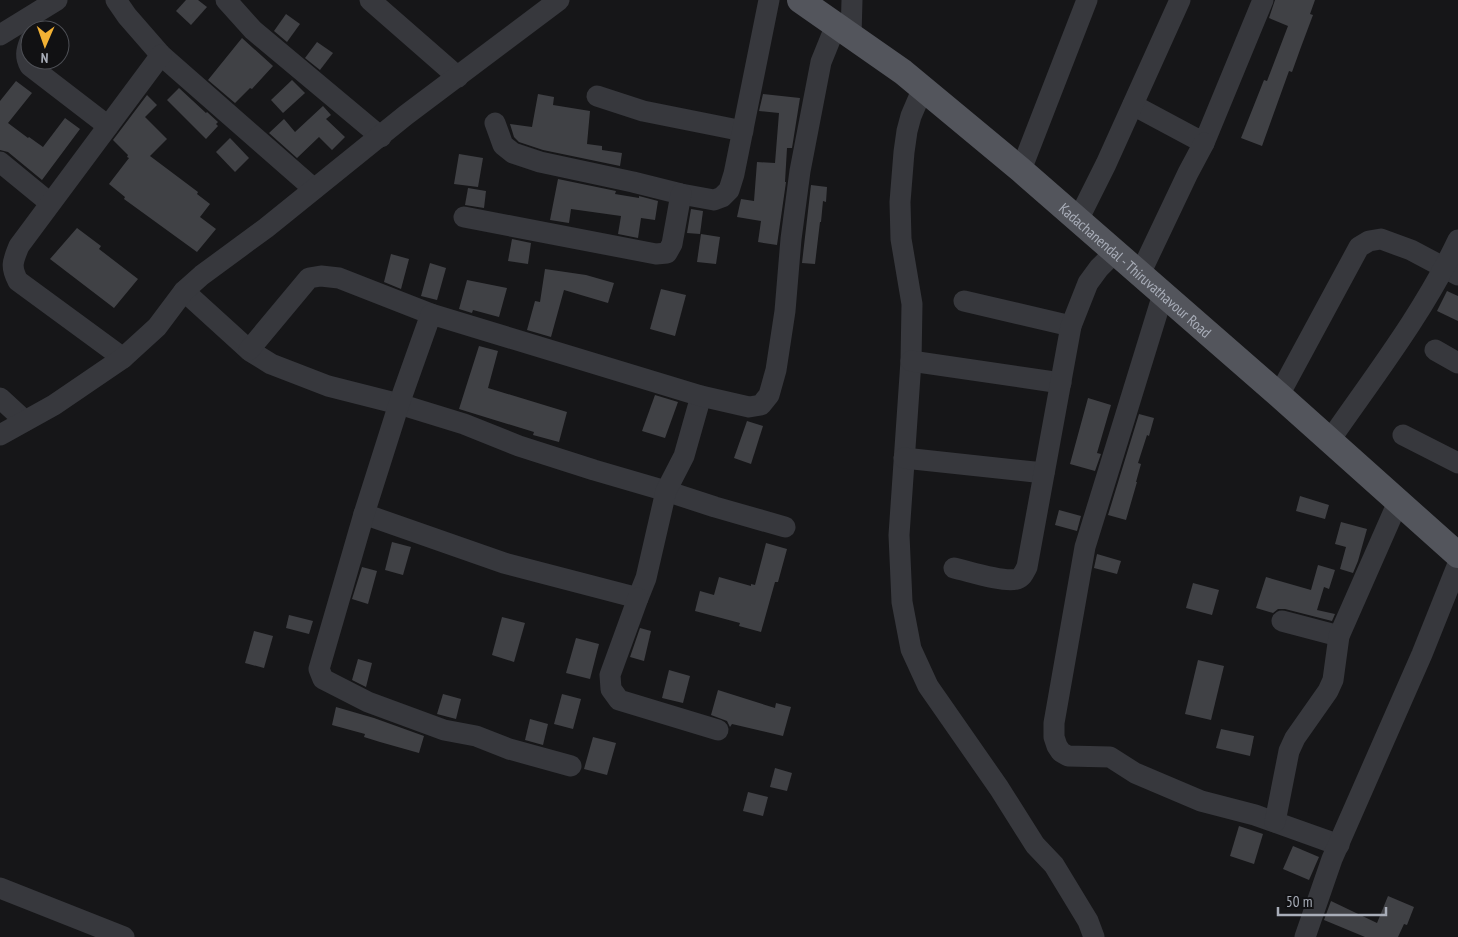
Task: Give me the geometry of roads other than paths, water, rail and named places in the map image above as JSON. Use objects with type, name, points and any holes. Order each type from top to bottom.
[{"type":"main road","name":"Kadachanendal - Thiruvathavour Road","points":[[800,0],[903,72],[1021,170],[1279,395],[1458,555]]},
{"type":"street","points":[[116,0],[126,16],[161,55],[314,189]]},
{"type":"street","points":[[227,0],[253,30],[381,136]]},
{"type":"street","points":[[370,0],[458,77]]},
{"type":"street","points":[[0,435],[54,405],[123,358],[157,327],[184,291],[406,115],[559,0]]},
{"type":"street","points":[[495,123],[503,145],[512,153],[540,162],[681,194],[714,200],[722,197],[729,190],[743,131],[769,0]]},
{"type":"street","points":[[249,350],[309,278],[321,276],[339,278],[431,314],[701,396],[749,408],[761,405],[769,395],[776,370],[785,311],[791,239],[800,171],[821,62],[843,30],[852,0]]},
{"type":"street","points":[[1021,170],[1087,0]]},
{"type":"street","points":[[1078,220],[1133,106],[1180,0]]},
{"type":"street","points":[[1140,274],[1188,173],[1204,144],[1263,0]]},
{"type":"street","points":[[42,20],[53,3]]},
{"type":"street","points":[[0,35],[53,3]]},
{"type":"street","points":[[123,358],[18,281],[12,271],[13,261],[19,246],[161,55]]},
{"type":"street","points":[[35,70],[108,126]]},
{"type":"street","points":[[923,88],[911,116],[907,132],[900,202],[901,238],[912,304],[911,361],[899,535],[902,602],[911,649],[928,686],[999,788],[1035,845],[1054,865],[1088,922],[1094,937]]},
{"type":"street","points":[[597,96],[643,111],[743,131]]},
{"type":"street","points":[[1133,106],[1204,144]]},
{"type":"street","points":[[0,162],[50,203]]},
{"type":"street","points":[[464,217],[656,254],[667,253],[672,244],[681,194]]},
{"type":"street","points":[[1279,395],[1359,247],[1369,241],[1380,239],[1411,250],[1451,271]]},
{"type":"street","points":[[1330,440],[1403,335],[1451,271],[1458,240]]},
{"type":"street","points":[[954,568],[1007,580],[1023,576],[1027,567],[1071,326],[1088,283],[1099,268],[1114,253]]},
{"type":"street","points":[[184,291],[249,350],[271,364],[328,386],[399,404],[464,424],[528,449],[785,527]]},
{"type":"street","points":[[1163,294],[1085,547],[1054,723],[1054,737],[1061,752],[1068,756],[1110,757],[1135,774],[1201,801],[1274,822],[1338,845]]},
{"type":"street","points":[[964,301],[1071,326]]},
{"type":"street","points":[[431,314],[399,404],[364,514],[319,668],[323,679],[368,702],[444,730],[476,736],[509,749],[571,766]]},
{"type":"street","points":[[1435,350],[1458,364]]},
{"type":"street","points":[[911,361],[1061,383]]},
{"type":"street","points":[[701,396],[684,456],[666,490],[646,578],[610,675],[611,689],[619,700],[718,730]]},
{"type":"street","points":[[0,398],[25,421]]},
{"type":"street","points":[[1403,435],[1458,463]]},
{"type":"street","points":[[904,458],[1044,473]]},
{"type":"street","points":[[1274,822],[1289,751],[1295,738],[1328,691],[1333,680],[1340,636],[1398,502]]},
{"type":"street","points":[[364,514],[504,563],[638,598]]},
{"type":"street","points":[[1305,937],[1338,845],[1422,654],[1458,564]]},
{"type":"street","points":[[1282,621],[1340,636]]},
{"type":"street","points":[[0,888],[85,930],[124,937]]}]
